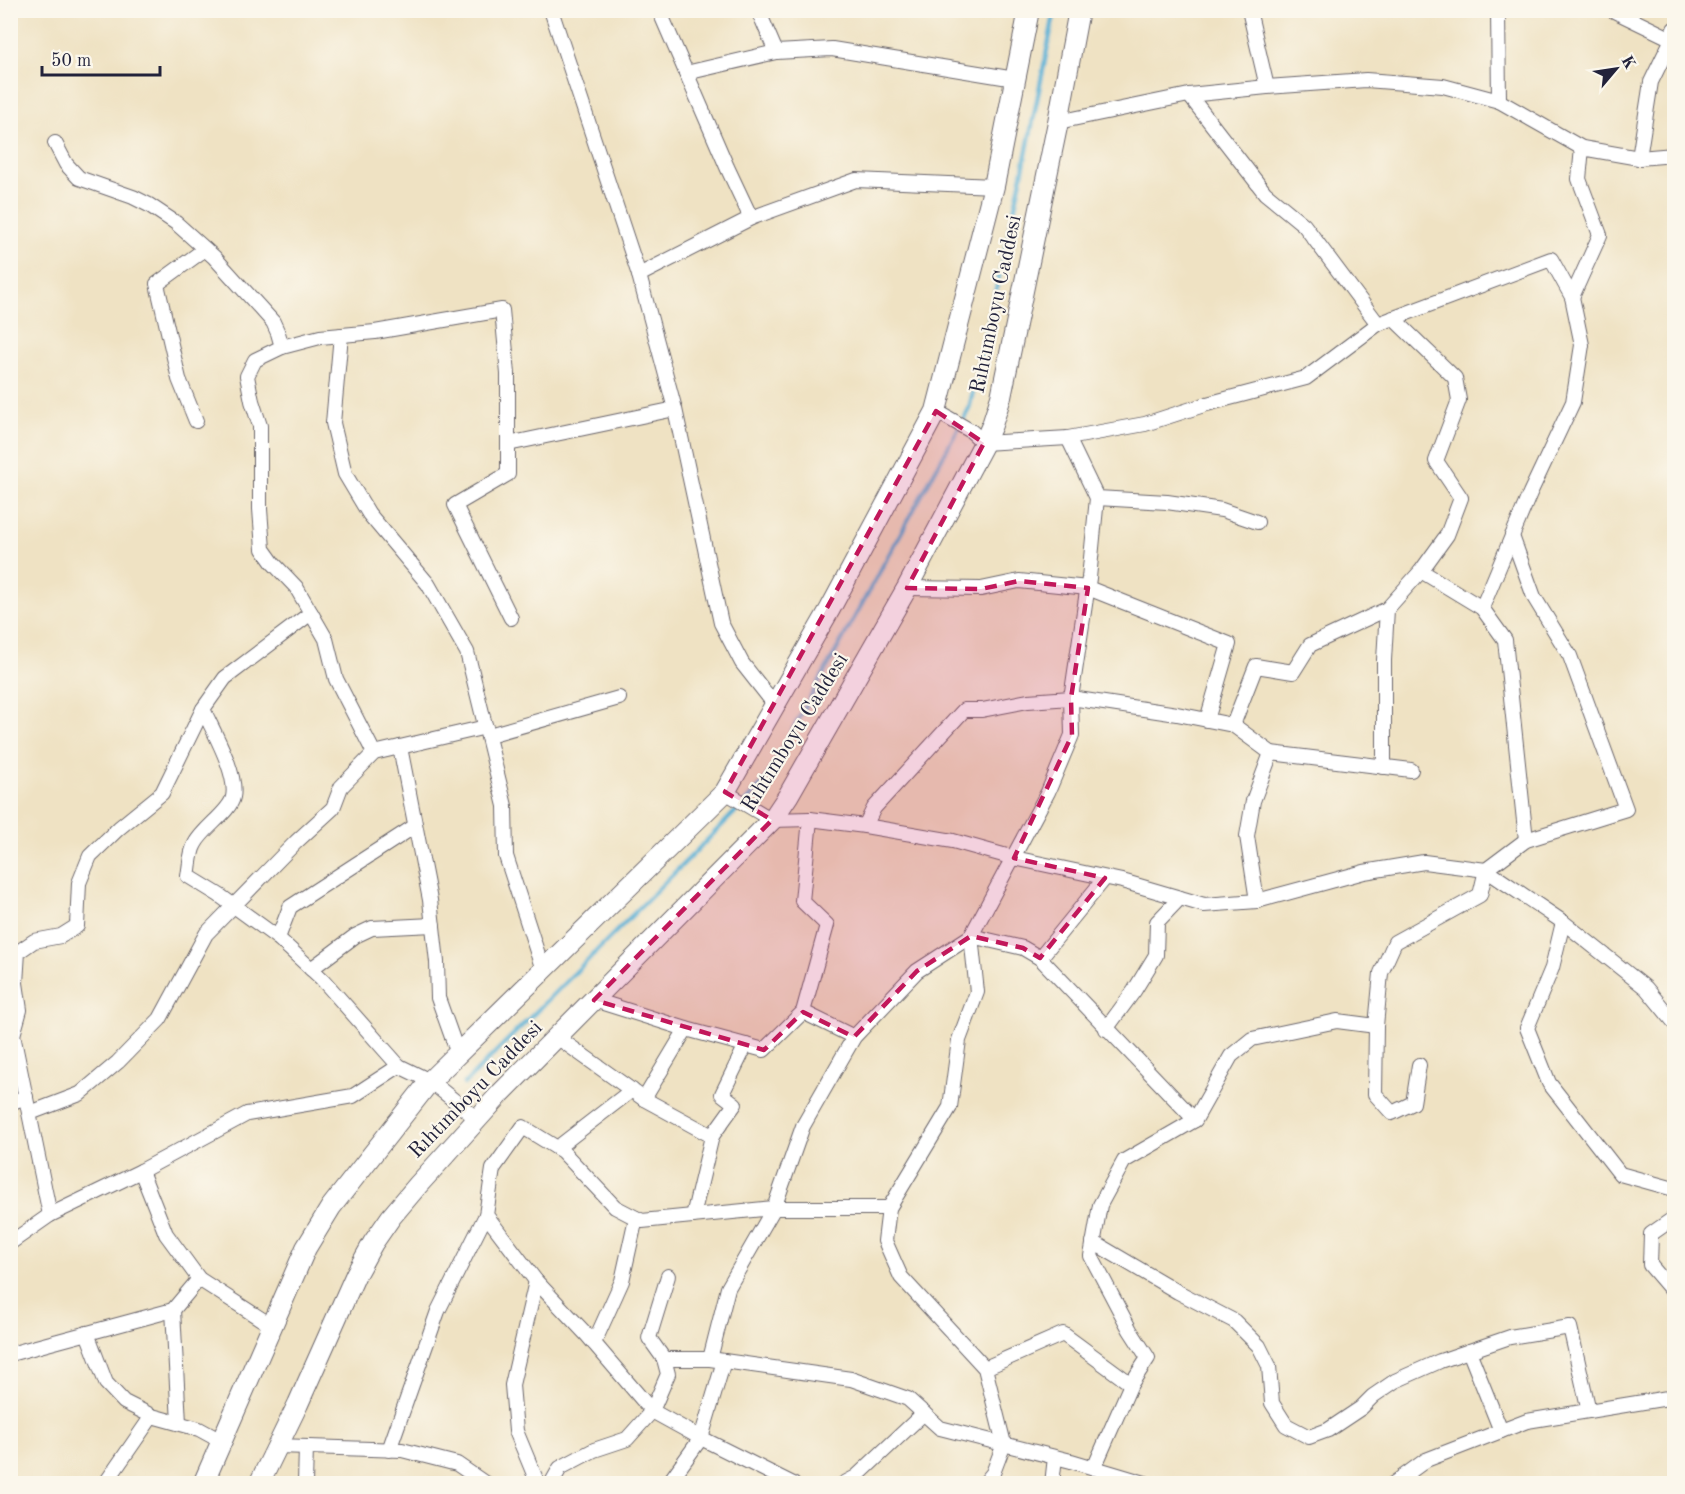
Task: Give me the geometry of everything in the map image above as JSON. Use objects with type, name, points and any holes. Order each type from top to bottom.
[{"type":"street","points":[[551,10],[639,275],[675,410],[721,623],[742,663],[775,705]]},
{"type":"street","points":[[659,10],[751,218]]},
{"type":"street","points":[[758,10],[776,52]]},
{"type":"street","points":[[203,1484],[306,1248],[331,1207],[430,1080],[730,794],[775,705],[942,415],[994,186],[1029,10]]},
{"type":"street","name":"Rıhtımboyu Caddesi","points":[[260,1483],[345,1298],[373,1243],[391,1217],[477,1119],[594,1000],[764,815],[788,796],[907,588],[978,437],[993,424],[1058,122],[1079,10]]},
{"type":"street","points":[[1249,10],[1267,87]]},
{"type":"street","points":[[1498,10],[1499,101]]},
{"type":"street","points":[[1612,10],[1674,36],[1651,82],[1639,158]]},
{"type":"street","points":[[686,73],[776,52],[832,49],[1015,79]]},
{"type":"street","points":[[1058,122],[1189,95],[1366,80],[1443,86],[1499,101],[1582,148],[1639,158],[1674,155]]},
{"type":"street","points":[[1189,95],[1264,193],[1304,225],[1378,324]]},
{"type":"street","points":[[55,143],[66,164],[79,178],[149,205],[176,223],[206,249],[273,322],[282,347]]},
{"type":"street","points":[[1572,297],[1600,236],[1579,179],[1582,148]]},
{"type":"street","points":[[639,275],[751,218],[856,180],[994,186]]},
{"type":"street","points":[[196,422],[178,379],[157,284],[206,249]]},
{"type":"street","points":[[942,415],[978,437],[1068,438],[1145,424],[1207,404],[1306,378],[1378,324],[1551,259],[1572,297],[1582,345],[1573,402],[1530,493],[1482,608]]},
{"type":"street","points":[[374,753],[336,679],[326,639],[296,586],[273,563],[263,549],[260,509],[260,426],[247,376],[255,360],[282,347],[320,337],[375,332],[502,310],[508,374],[508,474],[455,505],[511,618]]},
{"type":"street","points":[[1233,725],[1256,666],[1293,672],[1310,645],[1387,609],[1447,535],[1461,498],[1436,461],[1459,400],[1455,378],[1394,318]]},
{"type":"street","points":[[341,335],[333,423],[345,474],[369,514],[428,584],[467,651],[505,806],[506,855],[543,970]]},
{"type":"street","points":[[508,444],[675,410]]},
{"type":"street","points":[[668,1484],[701,1438],[717,1360],[728,1288],[774,1208],[804,1126],[854,1037],[917,971],[971,936],[1048,792],[1072,735],[1071,698],[1088,588],[1097,498],[1068,438]]},
{"type":"street","points":[[1097,498],[1167,502],[1222,510],[1257,522]]},
{"type":"street","points":[[1419,1065],[1413,1103],[1392,1113],[1376,1094],[1376,1026],[1381,973],[1395,942],[1480,895],[1486,870],[1526,840],[1626,808],[1570,656],[1534,597],[1512,536]]},
{"type":"street","points":[[1420,571],[1482,608],[1505,640],[1526,840]]},
{"type":"street","points":[[907,588],[981,589],[1019,581],[1088,588],[1229,644],[1207,720]]},
{"type":"street","points":[[1384,767],[1384,660],[1387,609]]},
{"type":"street","points":[[50,1215],[12,1036],[20,1010],[16,983],[18,952],[34,941],[61,936],[77,926],[79,883],[90,856],[119,828],[162,793],[203,709],[225,678],[311,613]]},
{"type":"street","points":[[30,1113],[80,1094],[118,1062],[160,1019],[206,934],[296,842],[333,808],[341,787],[374,753],[487,731],[619,698]]},
{"type":"street","points":[[865,826],[874,808],[964,710],[981,710],[1028,701],[1071,698],[1178,714],[1233,725],[1271,753],[1411,770]]},
{"type":"street","points":[[203,709],[232,775],[233,798],[194,844],[188,876],[279,938],[311,969],[399,1066],[430,1080],[477,1119]]},
{"type":"street","points":[[400,747],[430,900],[437,962],[438,998],[458,1054]]},
{"type":"street","points":[[1257,901],[1247,836],[1253,801],[1271,753]]},
{"type":"street","points":[[730,794],[764,815],[865,826],[953,841],[1204,905],[1257,901],[1364,872],[1424,862],[1486,870],[1563,922],[1646,988],[1674,1022]]},
{"type":"street","points":[[594,1000],[686,1029],[764,1050],[803,1012],[827,925],[802,901],[810,819]]},
{"type":"street","points":[[279,938],[290,907],[415,826]]},
{"type":"street","points":[[1040,958],[1105,878]]},
{"type":"street","points":[[1106,1029],[1134,991],[1156,955],[1157,922],[1180,898]]},
{"type":"street","points":[[1563,922],[1552,968],[1527,1028],[1549,1083],[1620,1174],[1674,1189]]},
{"type":"street","points":[[311,969],[355,936],[372,928],[433,925]]},
{"type":"street","points":[[971,936],[1023,948],[1040,958],[1194,1120]]},
{"type":"street","points":[[971,936],[977,992],[959,1040],[950,1107],[890,1208],[885,1241],[901,1277],[985,1368],[1004,1444],[993,1473],[984,1484]]},
{"type":"street","points":[[803,1012],[854,1037]]},
{"type":"street","points":[[1095,1468],[1131,1384],[1148,1358],[1130,1330],[1091,1256],[1100,1205],[1124,1161],[1194,1120],[1231,1056],[1252,1039],[1338,1021],[1376,1026]]},
{"type":"street","points":[[644,1099],[686,1029]]},
{"type":"street","points":[[557,1037],[644,1099],[712,1136]]},
{"type":"street","points":[[693,1216],[712,1136],[735,1104],[722,1094],[746,1045]]},
{"type":"street","points":[[11,1242],[50,1215],[141,1171],[248,1114],[353,1096],[399,1066]]},
{"type":"street","points":[[557,1148],[632,1090]]},
{"type":"street","points":[[10,1103],[26,1097]]},
{"type":"street","points":[[389,1450],[438,1311],[486,1215],[493,1169],[523,1126],[562,1152],[615,1208],[642,1221],[774,1208],[890,1208]]},
{"type":"street","points":[[141,1171],[166,1234],[199,1279],[272,1326]]},
{"type":"street","points":[[486,1215],[536,1281],[594,1343],[652,1411],[793,1484]]},
{"type":"street","points":[[594,1343],[622,1281],[636,1218]]},
{"type":"street","points":[[1674,1218],[1651,1234],[1650,1265],[1674,1293]]},
{"type":"street","points":[[1094,1242],[1178,1293],[1234,1321],[1259,1346],[1269,1366],[1272,1403],[1286,1425],[1309,1437],[1328,1430],[1395,1381],[1440,1361],[1510,1337],[1570,1327],[1589,1411]]},
{"type":"street","points":[[551,1484],[560,1468],[594,1450],[627,1439],[652,1411],[668,1374],[664,1359],[649,1338],[668,1276]]},
{"type":"street","points":[[10,1354],[173,1310],[199,1279]]},
{"type":"street","points":[[536,1281],[512,1385],[516,1431],[538,1484]]},
{"type":"street","points":[[173,1310],[179,1423]]},
{"type":"street","points":[[87,1333],[106,1383],[124,1402],[152,1416],[199,1429],[222,1441]]},
{"type":"street","points":[[985,1368],[1063,1334],[1131,1384]]},
{"type":"street","points":[[1469,1351],[1501,1431]]},
{"type":"street","points":[[664,1359],[717,1360],[851,1379],[908,1399],[940,1428],[1055,1457],[1148,1484]]},
{"type":"street","points":[[1393,1484],[1426,1460],[1527,1421],[1674,1397]]},
{"type":"street","points":[[843,1484],[856,1477],[924,1413]]},
{"type":"street","points":[[105,1484],[152,1416]]},
{"type":"street","points":[[277,1446],[402,1450],[457,1464],[486,1484]]},
{"type":"street","points":[[305,1484],[306,1447]]},
{"type":"street","points":[[1052,1484],[1055,1457]]},
{"type":"highlighted area","points":[[936,411],[984,443],[907,588],[981,589],[1019,581],[1088,588],[1071,698],[1072,735],[1014,858],[1105,878],[1040,958],[1023,948],[971,936],[917,971],[854,1037],[803,1012],[764,1050],[594,1000],[772,820],[725,792]]},
{"type":"waterway","points":[[464,1084],[763,784],[969,409],[1022,175],[1055,10]]}]
